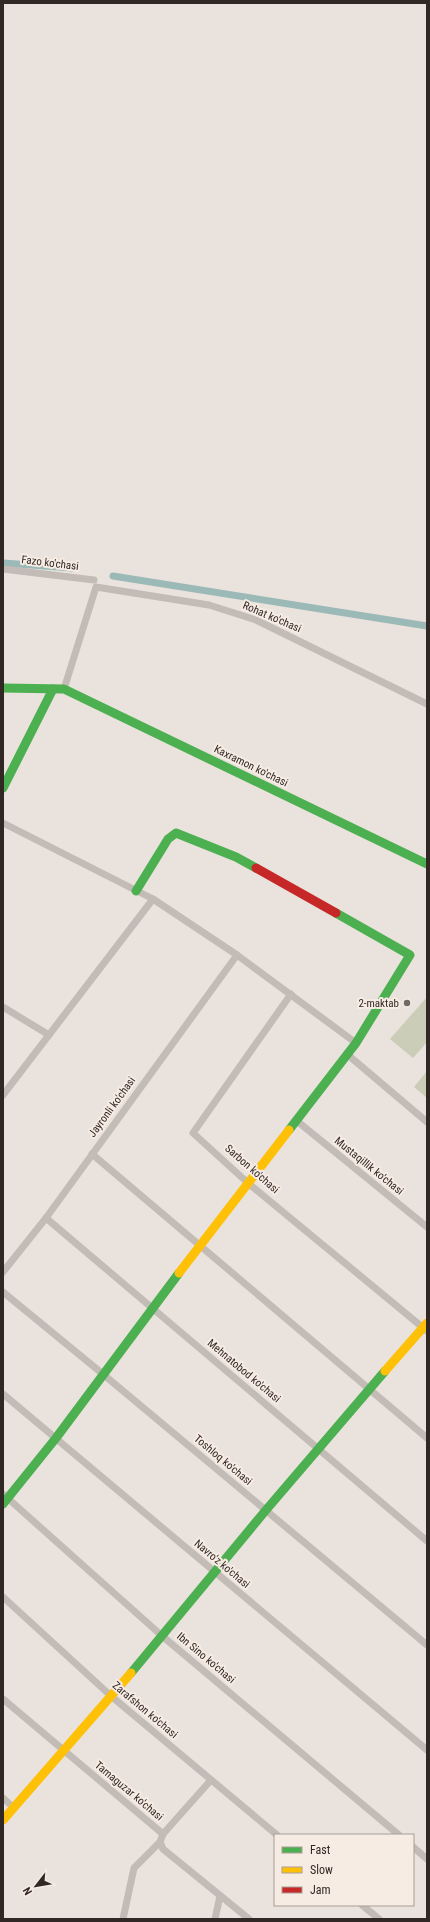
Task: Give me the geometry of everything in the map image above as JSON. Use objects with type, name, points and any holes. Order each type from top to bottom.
[{"type":"street","name":"Fazo ko'chasi","points":[[3,569],[95,583]]},
{"type":"street","points":[[3,688],[64,689],[95,583]]},
{"type":"street","name":"Rohat ko'chasi","points":[[95,583],[209,605],[256,620],[427,704]]},
{"type":"street","points":[[3,788],[53,689]]},
{"type":"street","name":"Kaxramon ko'chasi","points":[[64,689],[427,864]]},
{"type":"street","points":[[3,823],[153,899],[238,955],[356,1043]]},
{"type":"street","points":[[4,1499],[56,1438],[152,1308],[348,1055],[410,955],[236,857],[187,836],[176,834],[168,839],[136,891]]},
{"type":"street","points":[[3,1095],[153,899]]},
{"type":"street","name":"Jayronli ko'chasi","points":[[3,1272],[46,1218],[238,955]]},
{"type":"street","name":"Sarbon ko'chasi","points":[[291,994],[193,1133],[248,1183],[426,1327]]},
{"type":"street","points":[[3,1007],[49,1035]]},
{"type":"street","points":[[348,1055],[427,1122]]},
{"type":"street","name":"Mustaqillik ko'chasi","points":[[297,1121],[427,1227]]},
{"type":"street","points":[[92,1154],[427,1438]]},
{"type":"street","name":"Mehnatobod ko'chasi","points":[[46,1218],[427,1541]]},
{"type":"street","name":"Toshloq ko'chasi","points":[[3,1292],[427,1645]]},
{"type":"street","points":[[3,1820],[111,1696],[266,1510],[426,1327]]},
{"type":"street","name":"Navro'z ko'chasi","points":[[3,1394],[427,1750]]},
{"type":"street","name":"Ibn Sino ko'chasi","points":[[4,1499],[161,1635],[398,1834]]},
{"type":"street","name":"Zarafshon ko'chasi","points":[[3,1597],[111,1696],[277,1834]]},
{"type":"street","name":"Tamaguzar ko'chasi","points":[[3,1699],[163,1834],[160,1842]]},
{"type":"street","points":[[163,1834],[211,1780]]},
{"type":"street","points":[[3,1798],[14,1808]]},
{"type":"street","points":[[123,1919],[134,1868],[160,1842],[163,1849],[249,1919]]},
{"type":"street","points":[[414,1848],[427,1859]]},
{"type":"street","points":[[215,1919],[220,1896]]},
{"type":"street","points":[[363,1906],[379,1919]]},
{"type":"green space","points":[[427,997],[427,1042],[413,1058],[390,1039]]},
{"type":"green space","points":[[427,1071],[427,1098],[414,1087]]},
{"type":"waterway","points":[[3,563],[72,568]]},
{"type":"waterway","points":[[113,576],[427,626]]},
{"type":"traffic: fast","points":[[3,688],[64,689],[427,864]]},
{"type":"traffic: fast","points":[[3,788],[53,689]]},
{"type":"traffic: fast","points":[[136,891],[168,839],[176,833],[236,857],[256,868]]},
{"type":"traffic: fast","points":[[289,1130],[356,1043],[410,955],[336,913]]},
{"type":"traffic: fast","points":[[3,1504],[56,1438],[179,1273]]},
{"type":"traffic: fast","points":[[131,1673],[266,1510],[385,1371]]},
{"type":"traffic: slow","points":[[179,1273],[289,1130]]},
{"type":"traffic: slow","points":[[385,1371],[427,1323]]},
{"type":"traffic: slow","points":[[3,1820],[131,1673]]},
{"type":"traffic: jam","points":[[256,868],[336,913]]},
{"type":"place","name":"2-maktab","points":[[407,1003]]}]
